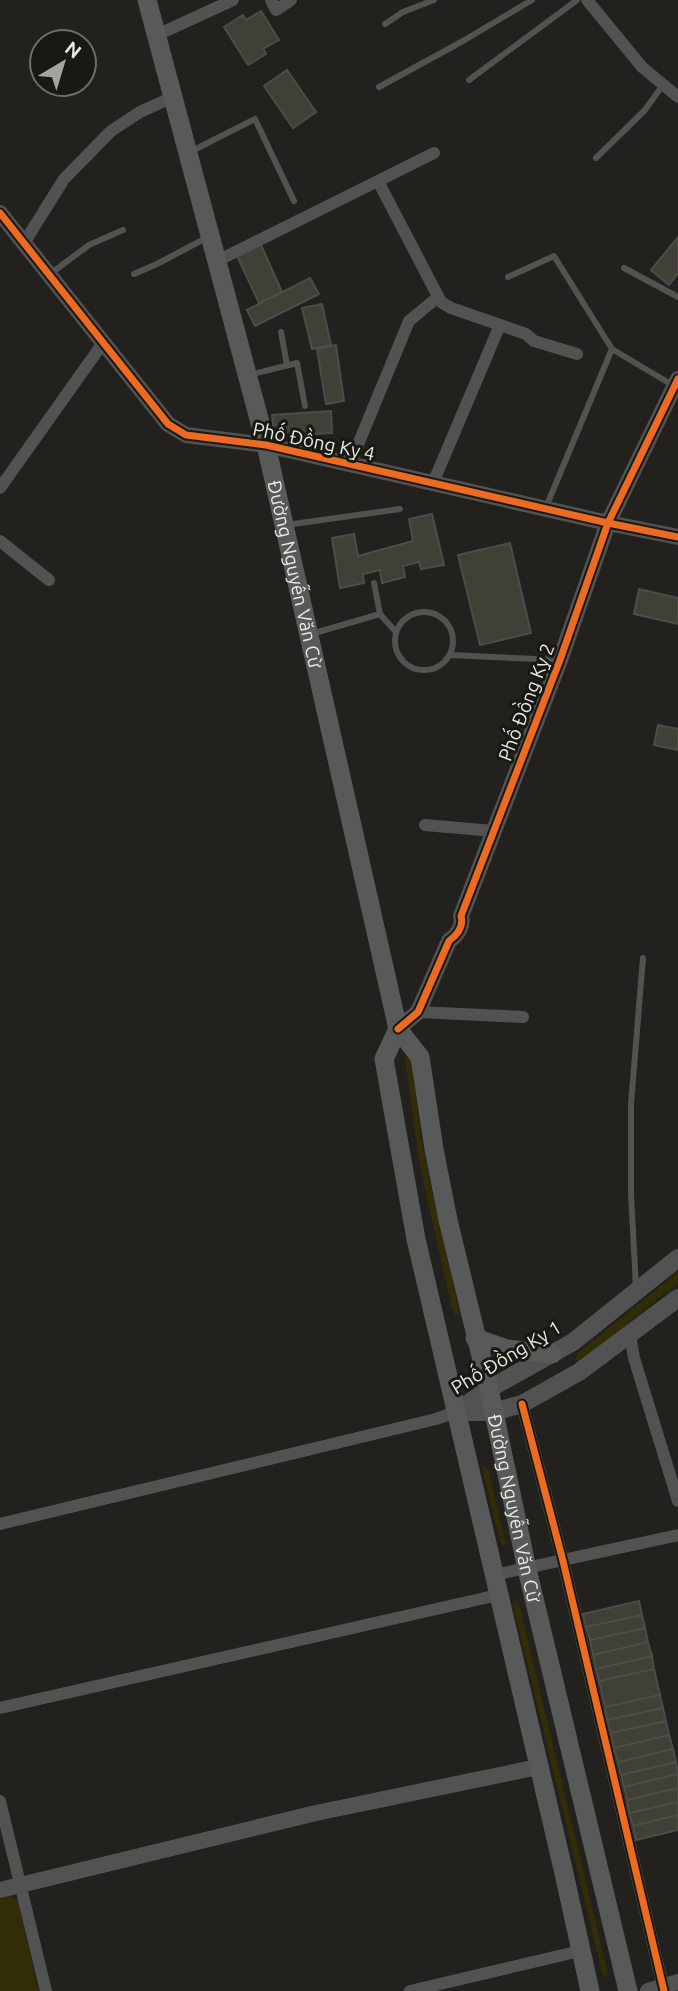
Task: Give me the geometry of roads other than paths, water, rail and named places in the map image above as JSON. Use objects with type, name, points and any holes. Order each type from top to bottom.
[{"type":"main road","name":"Đường Nguyễn Văn Cừ","points":[[147,0],[266,445],[398,1029],[420,1057],[436,1161],[475,1338],[628,1991]]},
{"type":"main road","name":"Đường Nguyễn Văn Cừ","points":[[398,1029],[384,1059],[416,1239],[590,1991]]},
{"type":"main road","name":"Phố Đồng Kỵ 1","points":[[456,1412],[489,1389],[573,1342],[678,1258]]},
{"type":"main road","name":"Phố Đồng Kỵ 1","points":[[456,1412],[493,1412],[522,1404],[579,1371],[678,1298]]},
{"type":"main road","points":[[475,1338],[505,1349],[552,1354]]},
{"type":"street","points":[[157,35],[233,0]]},
{"type":"street","points":[[271,0],[276,10],[291,0]]},
{"type":"street","points":[[587,0],[642,67],[678,97]]},
{"type":"street","points":[[24,243],[64,179],[111,131],[147,108],[173,97]]},
{"type":"street","points":[[217,261],[434,153]]},
{"type":"street","points":[[378,181],[441,302],[526,334],[534,341],[576,354]]},
{"type":"street","name":"Phố Đồng Kỵ 4","points":[[0,213],[167,424],[186,435],[266,445],[678,537]]},
{"type":"street","points":[[350,464],[409,321],[438,297]]},
{"type":"street","points":[[433,483],[500,325]]},
{"type":"street","points":[[0,488],[103,343]]},
{"type":"street","name":"Phố Đồng Kỵ 2","points":[[398,1029],[418,1012],[449,941],[450,926],[461,916],[560,660],[608,523],[676,383]]},
{"type":"street","points":[[0,541],[49,580]]},
{"type":"street","points":[[425,825],[494,831]]},
{"type":"street","points":[[418,1012],[523,1017]]},
{"type":"street","points":[[630,1335],[634,1359],[678,1501]]},
{"type":"street","points":[[522,1404],[563,1561],[663,1988]]},
{"type":"street","points":[[0,1524],[456,1412]]},
{"type":"street","points":[[494,1575],[678,1535]]},
{"type":"street","points":[[0,1708],[498,1595]]},
{"type":"street","points":[[0,1890],[316,1813],[538,1767]]},
{"type":"street","points":[[0,1801],[46,1991]]},
{"type":"street","points":[[410,1991],[580,1951]]},
{"type":"lane","points":[[385,24],[403,12],[434,0]]},
{"type":"lane","points":[[379,86],[532,0]]},
{"type":"lane","points":[[469,80],[578,0]]},
{"type":"lane","points":[[596,158],[645,110],[663,85]]},
{"type":"lane","points":[[188,153],[255,120],[294,201]]},
{"type":"lane","points":[[49,274],[89,245],[123,230]]},
{"type":"lane","points":[[134,274],[210,236]]},
{"type":"lane","points":[[508,277],[554,256],[612,349],[676,383]]},
{"type":"lane","points":[[624,268],[678,297]]},
{"type":"lane","points":[[281,332],[288,365]]},
{"type":"lane","points":[[545,509],[612,349]]},
{"type":"lane","points":[[247,375],[297,362],[305,406]]},
{"type":"lane","points":[[284,526],[400,509]]},
{"type":"lane","points":[[374,583],[380,614],[396,632]]},
{"type":"lane","points":[[416,612],[436,614],[450,627],[453,646],[450,655],[436,668],[417,670],[401,660],[396,651],[396,632],[401,623],[416,612]]},
{"type":"lane","points":[[309,634],[380,614]]},
{"type":"lane","points":[[450,655],[560,660]]},
{"type":"lane","points":[[637,1290],[631,1194],[631,1104],[643,958]]}]
